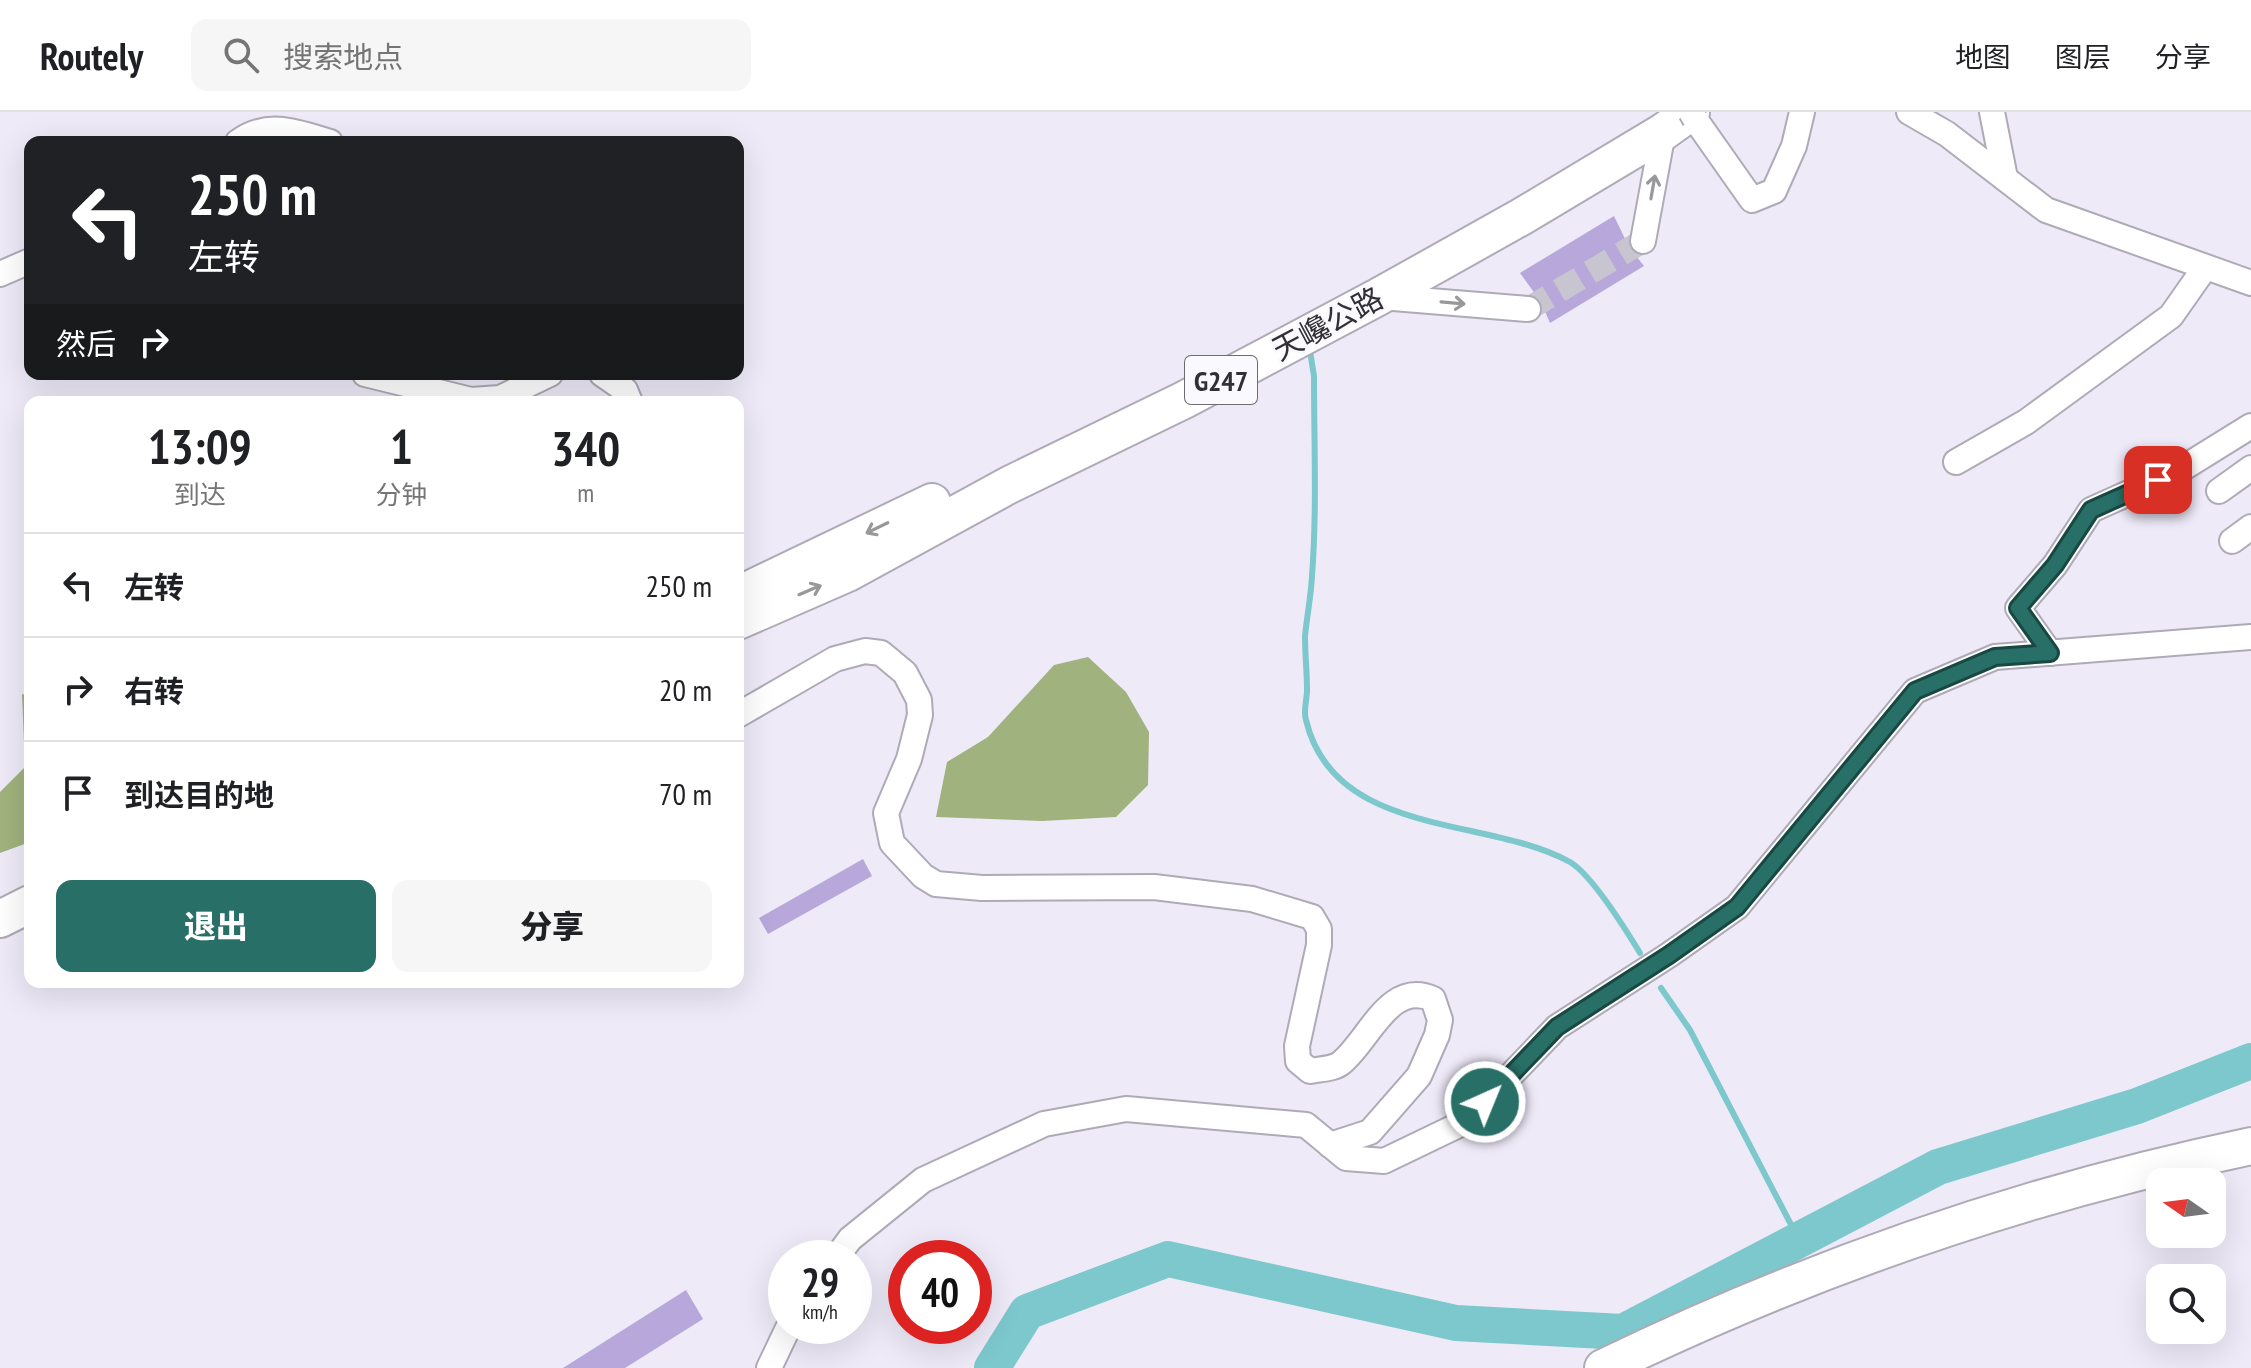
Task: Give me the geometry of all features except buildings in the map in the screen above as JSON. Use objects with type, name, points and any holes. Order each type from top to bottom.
[{"type":"highway","name":"天巉公路","points":[[744,618],[848,573],[1009,485],[1184,400],[1378,297],[1678,119]]},
{"type":"highway","name":"天巉公路","points":[[744,592],[1188,377],[1678,119]]},
{"type":"highway","points":[[0,919],[24,907]]},
{"type":"highway","points":[[0,945],[24,933]]},
{"type":"highway","points":[[1603,1368],[1731,1309],[1884,1249],[2040,1198],[2251,1146]]},
{"type":"highway","points":[[2226,1170],[2251,1164]]},
{"type":"highway","points":[[1643,1368],[1738,1325],[1890,1265],[2045,1215],[2146,1189]]},
{"type":"street","points":[[1678,119],[1752,200],[1774,191],[1794,146],[1802,112]]},
{"type":"street","points":[[1909,112],[1947,134],[2046,210],[2204,269],[2251,283]]},
{"type":"street","points":[[1992,112],[2005,178]]},
{"type":"street","points":[[1643,241],[1678,119]]},
{"type":"street","points":[[247,136],[283,128],[310,136]]},
{"type":"street","points":[[0,274],[24,264]]},
{"type":"street","points":[[1956,462],[2026,422],[2171,316],[2204,269]]},
{"type":"street","points":[[1378,297],[1528,309]]},
{"type":"street","points":[[389,380],[455,396]]},
{"type":"street","points":[[504,396],[538,380]]},
{"type":"street","points":[[611,380],[625,390],[628,396]]},
{"type":"street","points":[[2050,653],[2018,608],[2055,565],[2091,510],[2180,470],[2251,426]]},
{"type":"street","points":[[2219,491],[2251,468]]},
{"type":"street","points":[[849,1240],[923,1180],[1044,1124],[1126,1109],[1306,1125],[1346,1158],[1384,1161],[1467,1121],[1557,1027],[1737,907],[1915,691],[1995,657],[2251,637]]},
{"type":"street","points":[[744,712],[835,659],[865,651],[881,653],[905,673],[919,700],[920,715],[909,759],[886,813],[892,843],[923,876],[936,884],[982,888],[1154,887],[1252,899],[1312,917],[1319,929],[1319,945],[1297,1046],[1298,1061],[1310,1071],[1340,1065],[1379,1016],[1404,997],[1419,993],[1433,999],[1440,1020],[1437,1035],[1419,1076],[1370,1132],[1330,1145]]},
{"type":"street","points":[[769,1368],[780,1344]]},
{"type":"green space","points":[[1088,657],[1126,692],[1149,732],[1148,785],[1116,817],[1042,821],[936,817],[947,762],[988,737],[1054,665]]},
{"type":"green space","points":[[22,694],[24,694],[24,743]]},
{"type":"green space","points":[[24,768],[24,844],[0,853],[0,792]]},
{"type":"waterway","points":[[1310,351],[1314,376],[1315,501],[1314,551],[1305,636],[1305,713],[1322,758],[1347,786],[1380,805],[1417,818],[1536,848],[1570,862],[1598,890],[1640,953]]},
{"type":"waterway","points":[[1661,988],[1690,1030],[1799,1240]]},
{"type":"waterway","points":[[992,1368],[1027,1312],[1168,1259],[1456,1323],[1623,1332],[1938,1167],[2137,1106],[2251,1061]]},
{"type":"tunnel","points":[[1528,309],[1643,241]]},
{"type":"route","points":[[1485,1102],[1557,1027],[1737,907],[1915,691],[1995,657],[2050,653],[2018,608],[2055,565],[2091,510],[2158,480]]}]
